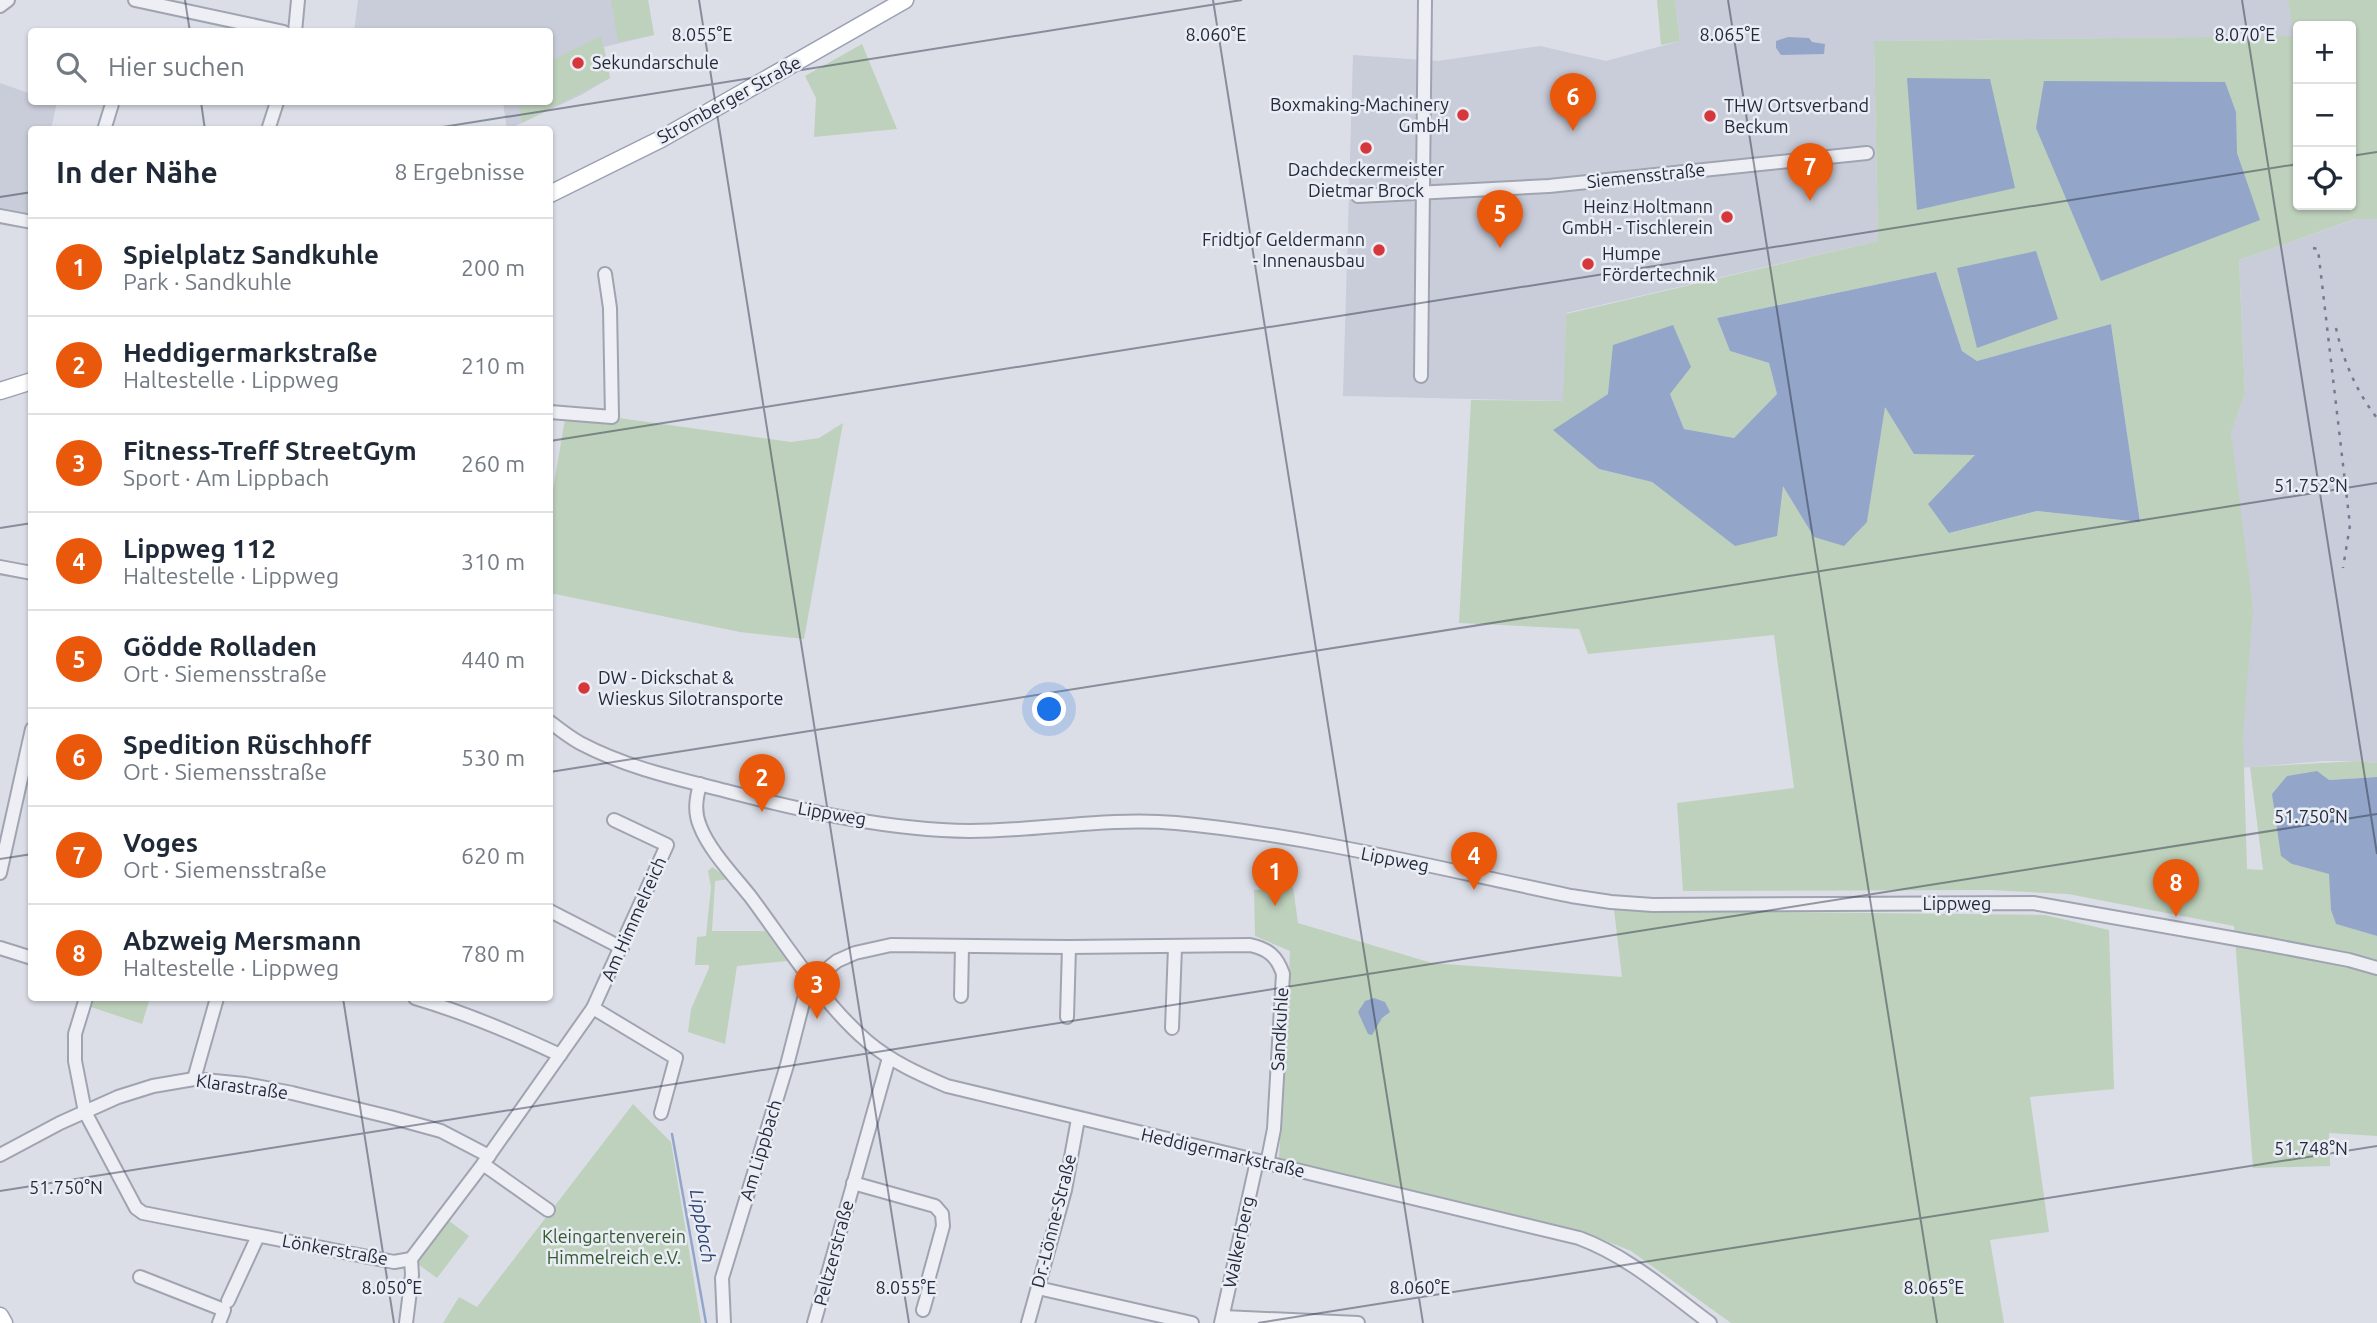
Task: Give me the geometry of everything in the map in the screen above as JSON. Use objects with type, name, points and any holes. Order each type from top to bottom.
[{"type":"main road","name":"Stromberger Straße","points":[[553,193],[661,139],[905,0]]},
{"type":"main road","points":[[0,391],[28,382]]},
{"type":"main road","points":[[0,1316],[4,1323]]},
{"type":"street","points":[[0,6],[8,0]]},
{"type":"street","points":[[135,0],[265,28]]},
{"type":"street","points":[[295,28],[298,0]]},
{"type":"street","points":[[1421,376],[1425,0]]},
{"type":"street","points":[[105,126],[112,105]]},
{"type":"street","points":[[269,126],[276,105]]},
{"type":"street","name":"Siemensstraße","points":[[1358,196],[1561,185],[1867,153]]},
{"type":"street","points":[[0,216],[28,221]]},
{"type":"street","points":[[553,412],[612,417],[610,308],[605,274]]},
{"type":"street","points":[[0,566],[28,572]]},
{"type":"street","name":"Lippweg","points":[[553,724],[579,742],[627,764],[700,785],[831,815],[933,829],[971,831],[1118,822],[1174,823],[1264,833],[1612,902],[1676,905],[2033,903],[2255,942],[2377,968]]},
{"type":"street","points":[[0,873],[27,767]]},
{"type":"street","name":"Heddigermarkstraße","points":[[700,785],[696,805],[700,826],[706,837],[839,1014],[889,1058],[947,1086],[1600,1245],[1624,1259],[1710,1323]]},
{"type":"street","name":"Am Himmelreich","points":[[411,1259],[486,1160],[593,1008],[622,948],[667,845],[614,820]]},
{"type":"street","points":[[553,913],[622,948]]},
{"type":"street","name":"Sandkuhle","points":[[813,980],[837,961],[871,948],[891,945],[1262,947],[1279,962],[1283,974],[1274,1129],[1262,1162]]},
{"type":"street","points":[[961,996],[962,947]]},
{"type":"street","points":[[1067,1017],[1069,947]]},
{"type":"street","points":[[1172,1028],[1175,947]]},
{"type":"street","points":[[0,948],[28,957]]},
{"type":"street","name":"Am Lippbach","points":[[724,1323],[722,1278],[787,1065],[806,991],[813,980]]},
{"type":"street","name":"Lönkerstraße","points":[[85,1001],[75,1034],[75,1061],[85,1111],[136,1208],[143,1213],[394,1262],[411,1259]]},
{"type":"street","points":[[194,1079],[216,1001]]},
{"type":"street","points":[[426,1001],[507,1030],[560,1055]]},
{"type":"street","points":[[593,1008],[676,1058],[661,1112]]},
{"type":"street","name":"Peltzerstraße","points":[[814,1323],[889,1058]]},
{"type":"street","name":"Klarastraße","points":[[0,1155],[118,1097],[153,1086],[194,1079],[245,1084],[292,1093],[441,1131],[486,1160]]},
{"type":"street","name":"Dr.-Lönne-Straße","points":[[1028,1323],[1065,1190],[1078,1119]]},
{"type":"street","points":[[486,1160],[548,1210]]},
{"type":"street","name":"Walkerberg","points":[[1222,1320],[1262,1162]]},
{"type":"street","name":"Peltzerstraße","points":[[853,1183],[935,1206],[942,1214],[943,1226],[923,1310]]},
{"type":"street","name":"Lönkerstraße","points":[[228,1301],[258,1236]]},
{"type":"street","points":[[406,1323],[412,1275],[411,1259]]},
{"type":"street","points":[[139,1278],[224,1310],[219,1323]]},
{"type":"street","points":[[1038,1288],[1192,1323]]},
{"type":"street","points":[[1222,1320],[1358,1323]]},
{"type":"shaded area","name":"Sekundarschule","points":[[358,0],[648,0],[654,35],[604,47],[610,78],[515,126],[506,126],[503,105],[553,105],[553,28],[354,28]]},
{"type":"shaded area","points":[[1675,0],[2288,0],[2293,26],[2293,36],[1874,41],[1878,241],[1566,313],[1564,401],[1343,396],[1353,55],[1438,61],[1540,46],[1606,61],[1680,41]]},
{"type":"shaded area","points":[[0,83],[28,93],[28,105],[56,105],[52,126],[28,126],[28,218],[0,213]]},
{"type":"shaded area","points":[[2377,215],[2377,763],[2324,761],[2239,768],[2231,431],[2245,393],[2239,260],[2356,219]]},
{"type":"green space","points":[[611,0],[648,0],[654,35],[618,42]]},
{"type":"green space","points":[[1657,0],[1675,0],[1680,41],[1661,45]]},
{"type":"green space","points":[[2288,0],[2377,0],[2377,219],[2355,219],[2239,260],[2245,393],[2231,432],[2253,609],[2243,736],[2247,869],[2263,870],[2250,767],[2358,761],[2377,763],[2377,777],[2329,780],[2292,864],[2330,874],[2331,909],[2336,924],[2377,936],[2377,961],[2309,944],[2317,958],[2377,974],[2377,1136],[2329,1133],[2330,1166],[2253,1168],[2234,926],[2068,894],[1990,890],[1683,891],[1677,803],[1794,788],[1774,635],[1588,654],[1579,629],[1459,623],[1471,400],[1563,401],[1566,314],[1878,241],[1874,41],[2293,36],[2293,210],[2356,210],[2356,21],[2293,21],[2293,30]],"holes":[[[1936,272],[1962,351],[1977,361],[2111,324],[2140,522],[2037,511],[1949,533],[1975,454],[1884,406],[1867,522],[1814,537],[1783,485],[1735,546],[1652,482],[1599,469],[1554,430],[1608,394],[1670,394],[1684,429],[1734,438],[1777,394],[1769,363],[1730,351],[1717,318]]]},
{"type":"green space","points":[[601,36],[610,78],[522,123],[519,105],[553,105],[553,60]]},
{"type":"green space","points":[[862,44],[897,129],[814,137],[816,98],[805,76]]},
{"type":"green space","points":[[612,417],[791,442],[819,438],[843,423],[804,639],[740,632],[553,594],[553,489],[565,419]]},
{"type":"green space","points":[[712,867],[730,879],[715,881],[712,931],[765,931],[787,961],[737,966],[725,1044],[688,1032],[691,1009],[709,968],[709,965],[695,965],[697,937],[706,936],[711,887],[708,871]]},
{"type":"green space","points":[[1293,887],[1298,923],[1432,963],[1622,977],[1614,910],[2045,915],[2109,930],[2114,1089],[2030,1097],[2049,1232],[1990,1240],[2004,1323],[1731,1323],[1631,1251],[1594,1236],[1279,1159],[1290,951],[1255,936],[1254,890]]},
{"type":"green space","points":[[90,1001],[149,1001],[142,1024],[88,1006]]},
{"type":"green space","name":"Kleingartenverein Himmelreich e.V.","points":[[633,1104],[671,1142],[701,1323],[443,1323],[459,1297],[477,1307]]},
{"type":"green space","points":[[448,1220],[469,1236],[437,1278],[415,1262]]},
{"type":"water","points":[[1788,37],[1809,38],[1812,42],[1825,44],[1824,54],[1781,55],[1776,48],[1776,41]]},
{"type":"water","points":[[1907,78],[1990,79],[2015,188],[1917,210]]},
{"type":"water","points":[[2044,81],[2225,82],[2236,112],[2237,153],[2260,220],[2101,281],[2036,128]]},
{"type":"water","points":[[2036,251],[2058,319],[1977,348],[1957,268]]},
{"type":"water","points":[[1936,272],[1962,351],[1977,361],[2111,324],[2140,522],[2037,511],[1949,533],[1928,504],[1975,455],[1914,454],[1885,407],[1867,522],[1844,546],[1814,537],[1783,486],[1777,536],[1735,546],[1652,482],[1599,469],[1553,430],[1608,394],[1613,345],[1673,325],[1691,367],[1670,394],[1684,429],[1734,438],[1777,394],[1769,363],[1730,351],[1717,318]]},
{"type":"water","points":[[2317,771],[2329,780],[2377,777],[2377,936],[2336,924],[2331,910],[2329,874],[2292,864],[2281,856],[2272,794],[2287,776]]},
{"type":"water","points":[[1374,998],[1385,1002],[1390,1012],[1382,1018],[1372,1035],[1368,1034],[1358,1012],[1365,1001]]},
{"type":"waterway","name":"Lippbach","points":[[672,1134],[706,1323]]},
{"type":"railway","points":[[2313,248],[2318,249],[2350,525],[2343,568]]},
{"type":"railway","points":[[2336,328],[2351,375],[2377,418]]},
{"type":"place","name":"Sekundarschule","points":[[578,63]]},
{"type":"place","name":"Boxmaking-Machinery GmbH","points":[[1463,115]]},
{"type":"place","name":"THW Ortsverband Beckum","points":[[1710,116]]},
{"type":"place","name":"Spedition Rüschhoff","points":[[1573,131]]},
{"type":"place","name":"Dachdeckermeister Dietmar Brock","points":[[1366,148]]},
{"type":"place","name":"Voges","points":[[1810,201]]},
{"type":"place","name":"Heinz Holtmann GmbH - Tischlerein","points":[[1727,217]]},
{"type":"place","name":"Gödde Rolladen","points":[[1500,248]]},
{"type":"place","name":"Fridtjof Geldermann - Innenausbau","points":[[1379,250]]},
{"type":"place","name":"Humpe Fördertechnik","points":[[1588,264]]},
{"type":"place","name":"DW - Dickschat & Wieskus Silotransporte","points":[[584,688]]},
{"type":"place","name":"Heddigermarkstraße","points":[[762,812]]},
{"type":"place","name":"Lippweg 112","points":[[1474,890]]},
{"type":"place","name":"Spielplatz Sandkuhle","points":[[1275,906]]},
{"type":"place","name":"Abzweig Mersmann","points":[[2176,917]]},
{"type":"place","name":"Fitness-Treff StreetGym","points":[[817,1019]]}]
